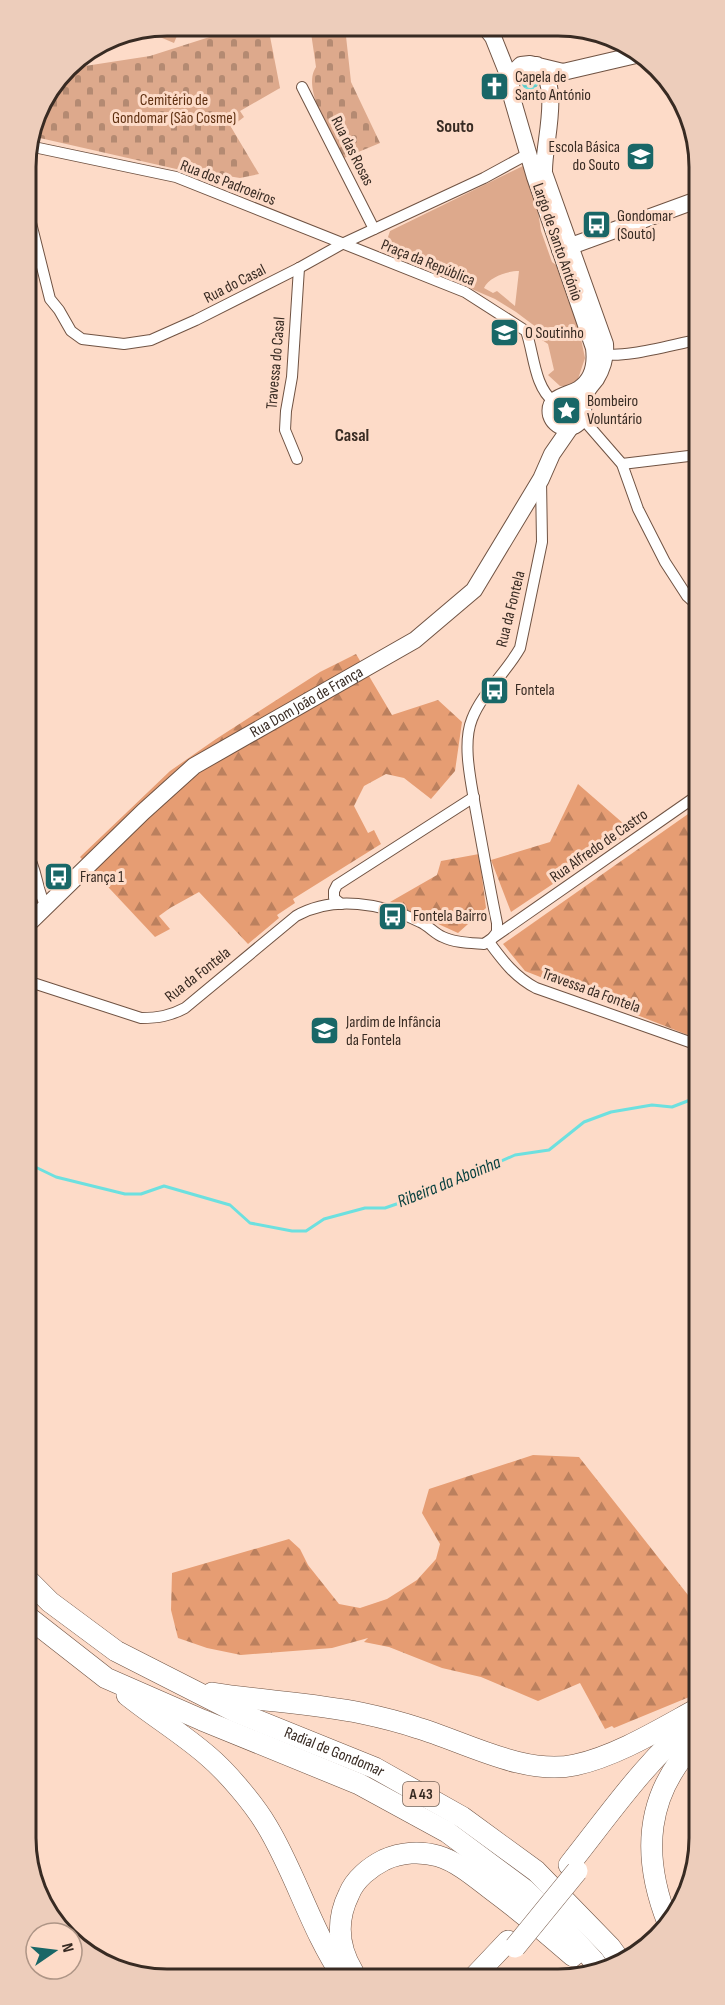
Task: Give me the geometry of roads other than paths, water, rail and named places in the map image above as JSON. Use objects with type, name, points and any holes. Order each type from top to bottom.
[{"type":"highway","name":"Radial de Gondomar","points":[[36,1588],[50,1602],[116,1651],[234,1711],[375,1768],[462,1817],[536,1871],[616,1955]]},
{"type":"highway","name":"Radial de Gondomar","points":[[36,1623],[106,1678],[359,1784],[447,1832],[525,1890],[595,1964]]},
{"type":"highway","points":[[106,1678],[209,1756],[237,1786],[266,1824],[285,1859],[318,1933],[338,1969]]},
{"type":"highway","points":[[186,1688],[361,1713],[418,1727],[505,1759],[543,1767],[574,1766],[605,1755],[647,1737],[689,1714]]},
{"type":"highway","points":[[573,1868],[642,1773],[664,1748],[689,1727]]},
{"type":"highway","points":[[496,1969],[511,1944],[573,1868],[674,1752],[689,1739]]},
{"type":"highway","points":[[665,1914],[655,1883],[650,1854],[652,1829],[658,1800],[672,1771],[689,1749]]},
{"type":"highway","points":[[352,1969],[346,1960],[341,1942],[340,1925],[343,1906],[350,1890],[375,1864],[390,1857],[423,1853],[438,1856],[465,1870],[548,1934],[584,1966]]},
{"type":"highway","points":[[483,1969],[511,1944]]},
{"type":"main road","name":"Largo de Santo António","points":[[492,36],[511,82],[512,98],[528,154],[605,344],[591,375],[580,389],[559,398]]},
{"type":"main road","points":[[494,36],[511,54],[533,64],[563,72],[629,57]]},
{"type":"main road","points":[[511,82],[521,65],[533,64]]},
{"type":"main road","name":"Largo de Santo António","points":[[533,64],[542,69],[549,82],[551,101],[544,173],[565,248]]},
{"type":"main road","points":[[565,248],[689,203]]},
{"type":"main road","points":[[572,418],[597,378],[600,352]]},
{"type":"main road","points":[[576,397],[572,418],[551,411],[559,398],[576,397]]},
{"type":"main road","name":"Rua Dom João de França","points":[[36,916],[194,766],[415,640],[474,590],[541,479],[572,418]]},
{"type":"street","name":"Rua das Rosas","points":[[302,87],[374,229]]},
{"type":"street","name":"Rua dos Padroeiros","points":[[38,148],[176,177],[342,244]]},
{"type":"street","name":"Rua do Casal","points":[[36,244],[50,299],[71,331],[82,339],[124,344],[151,340],[196,320],[342,244],[484,178],[528,154]]},
{"type":"street","name":"Praça da República","points":[[342,244],[465,292],[526,331],[538,379],[548,397],[559,398]]},
{"type":"street","name":"Travessa do Casal","points":[[297,459],[285,430],[292,377],[299,268]]},
{"type":"street","points":[[600,352],[639,351],[689,342]]},
{"type":"street","points":[[572,418],[622,464],[638,509],[664,562],[689,598]]},
{"type":"street","points":[[622,464],[689,456]]},
{"type":"street","name":"Rua da Fontela","points":[[494,909],[469,768],[470,722],[477,707],[520,648],[542,542],[541,479]]},
{"type":"street","points":[[341,904],[334,898],[337,885],[474,797]]},
{"type":"street","name":"Rua Alfredo de Castro","points":[[489,942],[689,801]]},
{"type":"street","points":[[36,873],[42,899],[46,906]]},
{"type":"street","name":"Rua da Fontela","points":[[36,984],[141,1018],[172,1015],[185,1008],[296,916],[309,909],[341,904],[380,907],[400,912],[424,923],[442,937],[484,945],[489,942]]},
{"type":"street","points":[[494,909],[504,920],[518,921]]},
{"type":"street","points":[[489,942],[496,932],[494,909]]},
{"type":"street","name":"Travessa da Fontela","points":[[489,942],[521,980],[536,988],[689,1042]]},
{"type":"water","points":[[526,72],[534,72],[539,77],[537,88],[526,90],[521,85],[521,77]]},
{"type":"waterway","name":"Ribeira da Aboinha","points":[[36,1167],[56,1177],[125,1194],[141,1194],[164,1186],[230,1205],[250,1223],[292,1231],[306,1231],[324,1219],[365,1208],[385,1208],[431,1192],[515,1155],[549,1150],[584,1122],[611,1112],[652,1105],[672,1107],[689,1100]]},
{"type":"place","name":"Capela de Santo António","points":[[494,86]]},
{"type":"place","name":"Escola Básica do Souto","points":[[641,156]]},
{"type":"place","name":"Gondomar (Souto)","points":[[596,225]]},
{"type":"place","name":"O Soutinho","points":[[504,333]]},
{"type":"place","name":"Bombeiro Voluntário","points":[[566,410]]},
{"type":"place","name":"Fontela","points":[[494,690]]},
{"type":"place","name":"França 1","points":[[59,877]]},
{"type":"place","name":"Fontela Bairro","points":[[392,916]]},
{"type":"place","name":"Jardim de Infância da Fontela","points":[[325,1031]]},
{"type":"district","name":"Souto","points":[[455,126]]},
{"type":"district","name":"Casal","points":[[352,435]]},
{"type":"park label","name":"Cemitério de Gondomar (São Cosme)","points":[[174,109]]}]
